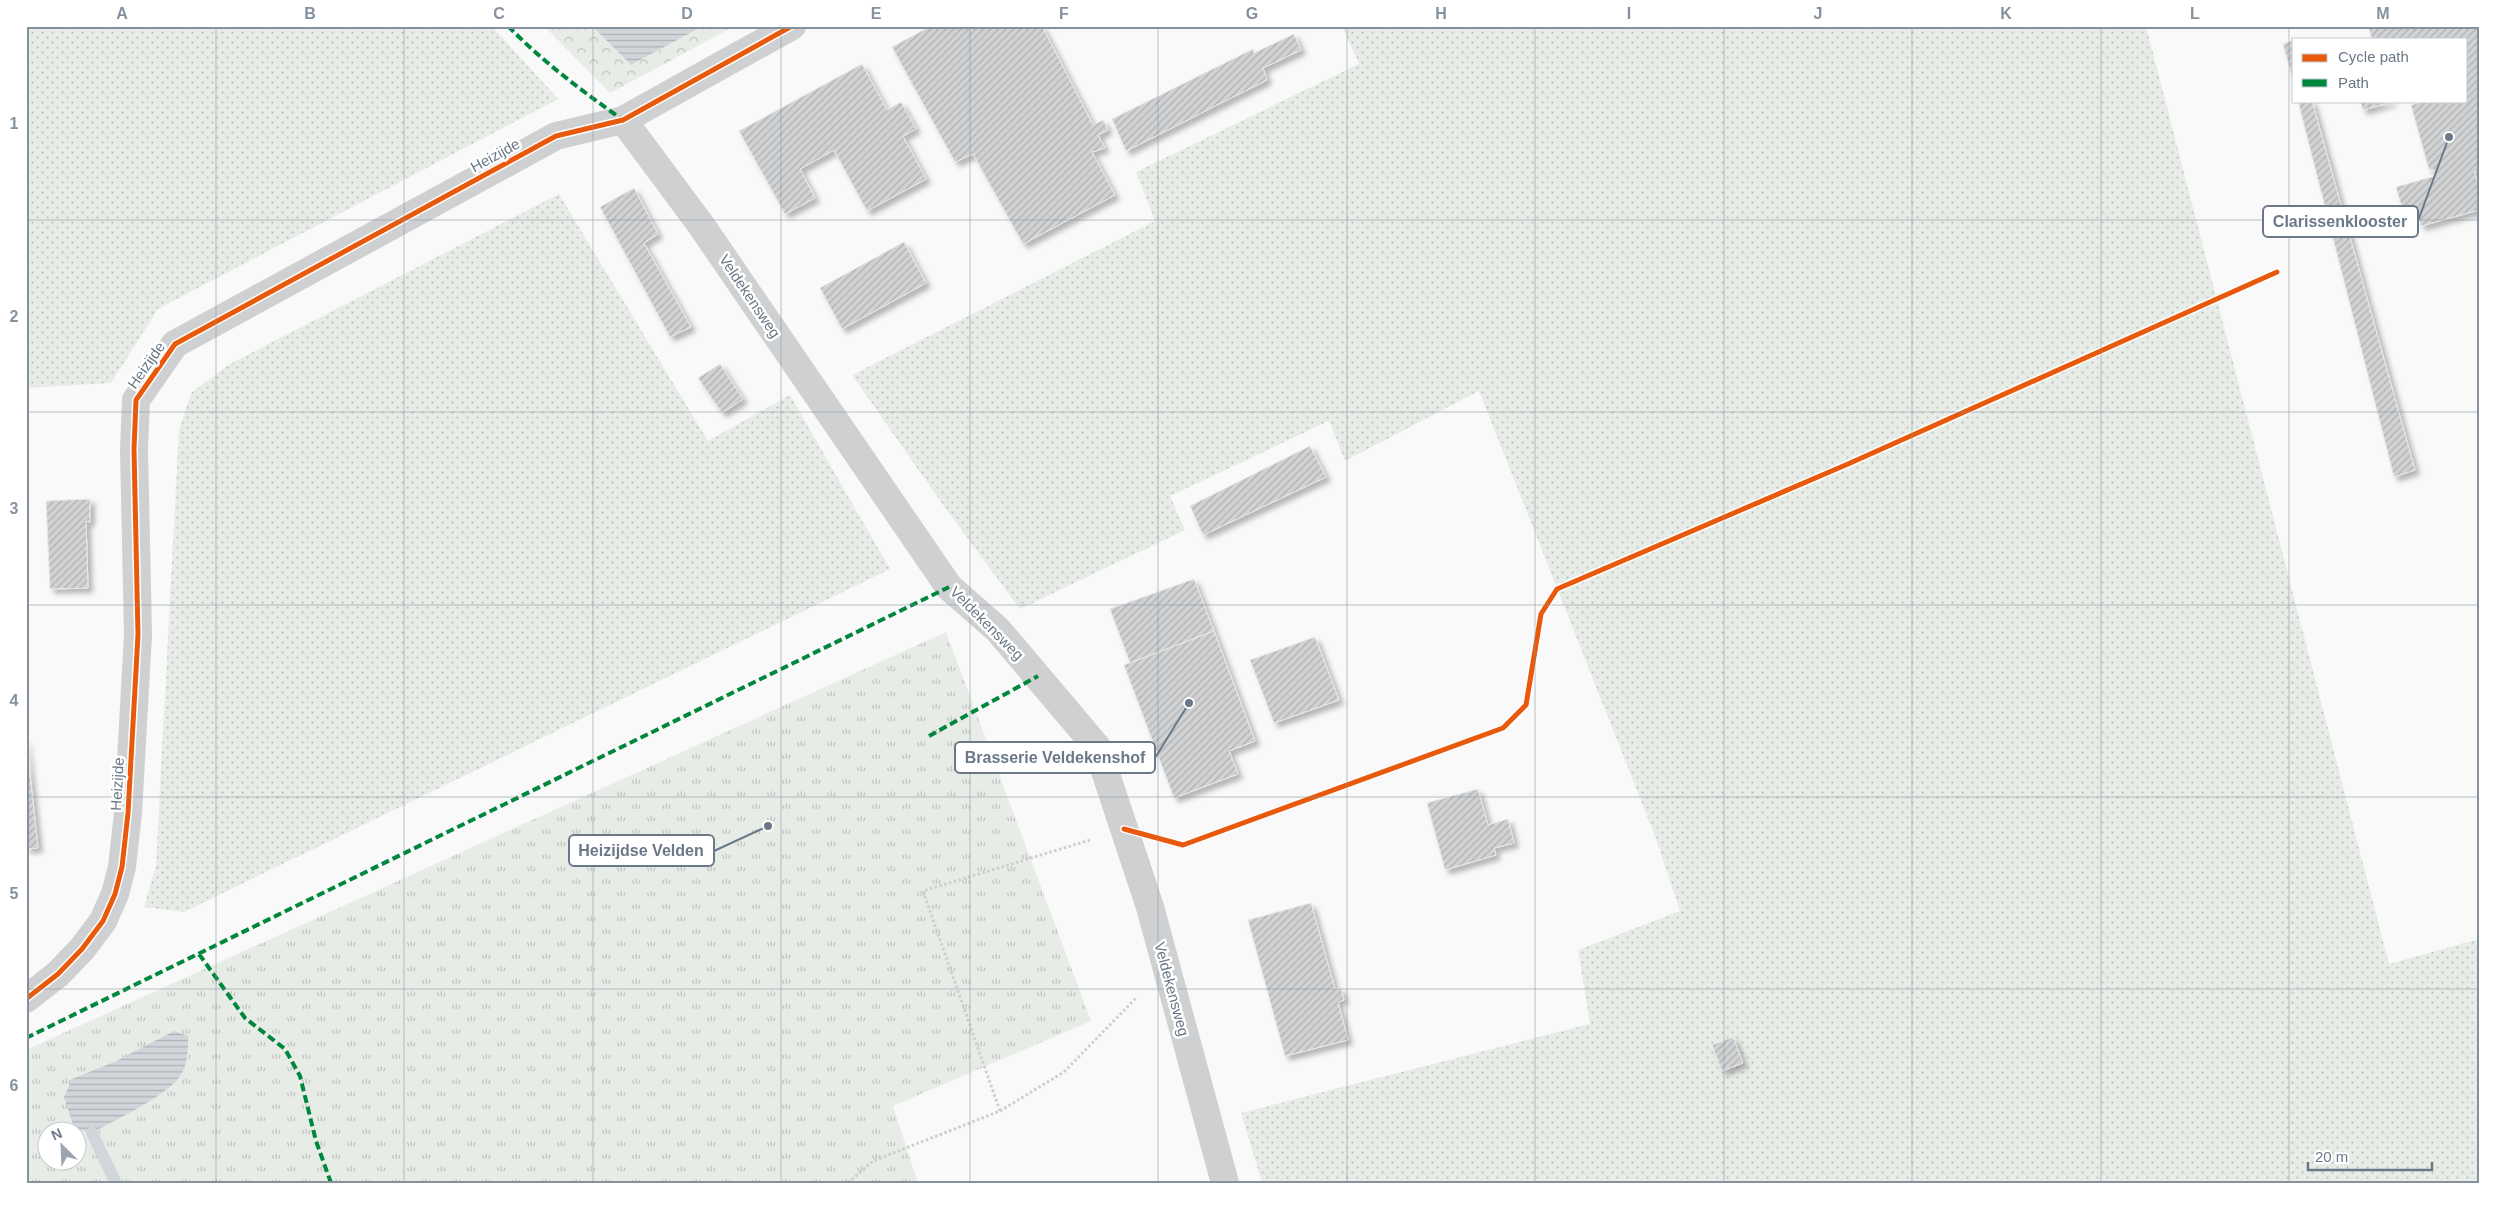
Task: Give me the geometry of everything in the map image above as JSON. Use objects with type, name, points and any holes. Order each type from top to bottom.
[{"type":"street","name":"Heizijde","points":[[26,999],[58,974],[82,949],[103,921],[122,867],[128,813],[138,635],[134,449],[136,400],[175,344],[556,136],[623,120],[792,26]]},
{"type":"street","name":"Veldekensweg","points":[[623,120],[701,225],[949,586],[998,630],[1097,747],[1150,907],[1225,1183]]},
{"type":"path","points":[[1000,1111],[923,891],[1124,830]]},
{"type":"path","points":[[848,1183],[873,1160],[1000,1111],[1064,1072],[1166,967]]},
{"type":"green space","points":[[26,26],[492,26],[558,99],[158,309],[111,383],[26,388]]},
{"type":"green space","points":[[544,26],[592,26],[631,65],[703,26],[735,26],[610,93]]},
{"type":"green space","points":[[1342,26],[2146,26],[2389,964],[2479,939],[2479,1183],[1262,1183],[1241,1113],[1590,1024],[1578,950],[1680,911],[1655,836],[1479,391],[1345,461],[1329,421],[1170,496],[1185,530],[1020,609],[943,505],[852,375],[1155,221],[1136,172],[1359,64]]},
{"type":"green space","points":[[559,194],[708,441],[790,395],[890,569],[184,912],[144,907],[156,865],[179,430],[191,393],[228,365]]},
{"type":"green space","points":[[946,632],[1091,1021],[893,1106],[918,1183],[26,1183],[26,1050]]},
{"type":"shaded area","points":[[592,26],[703,26],[631,65]]},
{"type":"shaded area","points":[[174,1031],[188,1036],[185,1065],[177,1080],[149,1102],[125,1116],[92,1133],[88,1132],[88,1122],[72,1122],[64,1097],[72,1079],[114,1062]]},
{"type":"building","points":[[931,26],[1042,26],[1093,125],[1103,120],[1108,130],[1098,135],[1105,148],[1092,152],[1115,195],[1023,244],[973,154],[955,162],[892,47]]},
{"type":"building","points":[[2368,26],[2479,26],[2479,171],[2474,172],[2479,186],[2479,210],[2421,226],[2416,207],[2403,211],[2396,187],[2435,176],[2433,169],[2429,170],[2411,105],[2422,102],[2468,102],[2468,38],[2372,38]]},
{"type":"building","points":[[1294,34],[1301,50],[1263,68],[1267,80],[1126,151],[1112,119],[1253,49],[1254,53]]},
{"type":"building","points":[[2292,41],[2292,77],[2283,44]]},
{"type":"building","points":[[862,64],[887,110],[901,102],[916,129],[903,136],[926,179],[867,211],[834,150],[800,169],[815,198],[785,214],[739,131]]},
{"type":"building","points":[[2298,102],[2312,102],[2415,470],[2394,477]]},
{"type":"building","points":[[2360,102],[2391,102],[2363,110]]},
{"type":"building","points":[[634,188],[658,234],[644,243],[691,327],[670,337],[600,207]]},
{"type":"building","points":[[904,242],[926,283],[842,329],[820,288]]},
{"type":"building","points":[[720,364],[743,399],[722,413],[698,378]]},
{"type":"building","points":[[1310,446],[1326,477],[1203,535],[1190,506]]},
{"type":"building","points":[[90,499],[90,522],[86,521],[88,588],[50,589],[46,501]]},
{"type":"building","points":[[1194,579],[1214,631],[1130,663],[1110,609]]},
{"type":"building","points":[[1214,631],[1255,741],[1229,751],[1238,774],[1174,798],[1124,665]]},
{"type":"building","points":[[1315,637],[1339,700],[1274,723],[1250,660]]},
{"type":"building","points":[[26,739],[38,848],[26,849]]},
{"type":"building","points":[[1478,789],[1488,825],[1508,819],[1514,843],[1494,848],[1496,855],[1445,870],[1427,803]]},
{"type":"building","points":[[1311,903],[1335,989],[1341,988],[1344,1000],[1338,1002],[1348,1040],[1285,1056],[1248,920]]},
{"type":"building","points":[[1733,1037],[1743,1063],[1722,1071],[1712,1045]]},
{"type":"waterway","points":[[92,1133],[116,1183]]},
{"type":"marked path","points":[[508,26],[563,76],[623,120]]},
{"type":"marked path","points":[[26,1038],[949,587]]},
{"type":"marked path","points":[[929,736],[1038,676]]},
{"type":"marked path","points":[[199,954],[245,1018],[285,1049],[300,1076],[316,1141],[331,1183]]},
{"type":"cycle path","points":[[26,999],[58,974],[82,949],[103,921],[115,894],[122,867],[128,813],[138,635],[134,449],[136,400],[175,344],[556,136],[623,120],[792,26]]},
{"type":"cycle path","points":[[1124,829],[1183,845],[1503,728],[1526,705],[1541,614],[1557,589],[1848,464],[2277,272]]},
{"type":"place","name":"Clarissenklooster","points":[[2449,137]]},
{"type":"place","name":"Brasserie Veldekenshof","points":[[1189,703]]},
{"type":"place","name":"Heizijdse Velden","points":[[768,826]]}]
